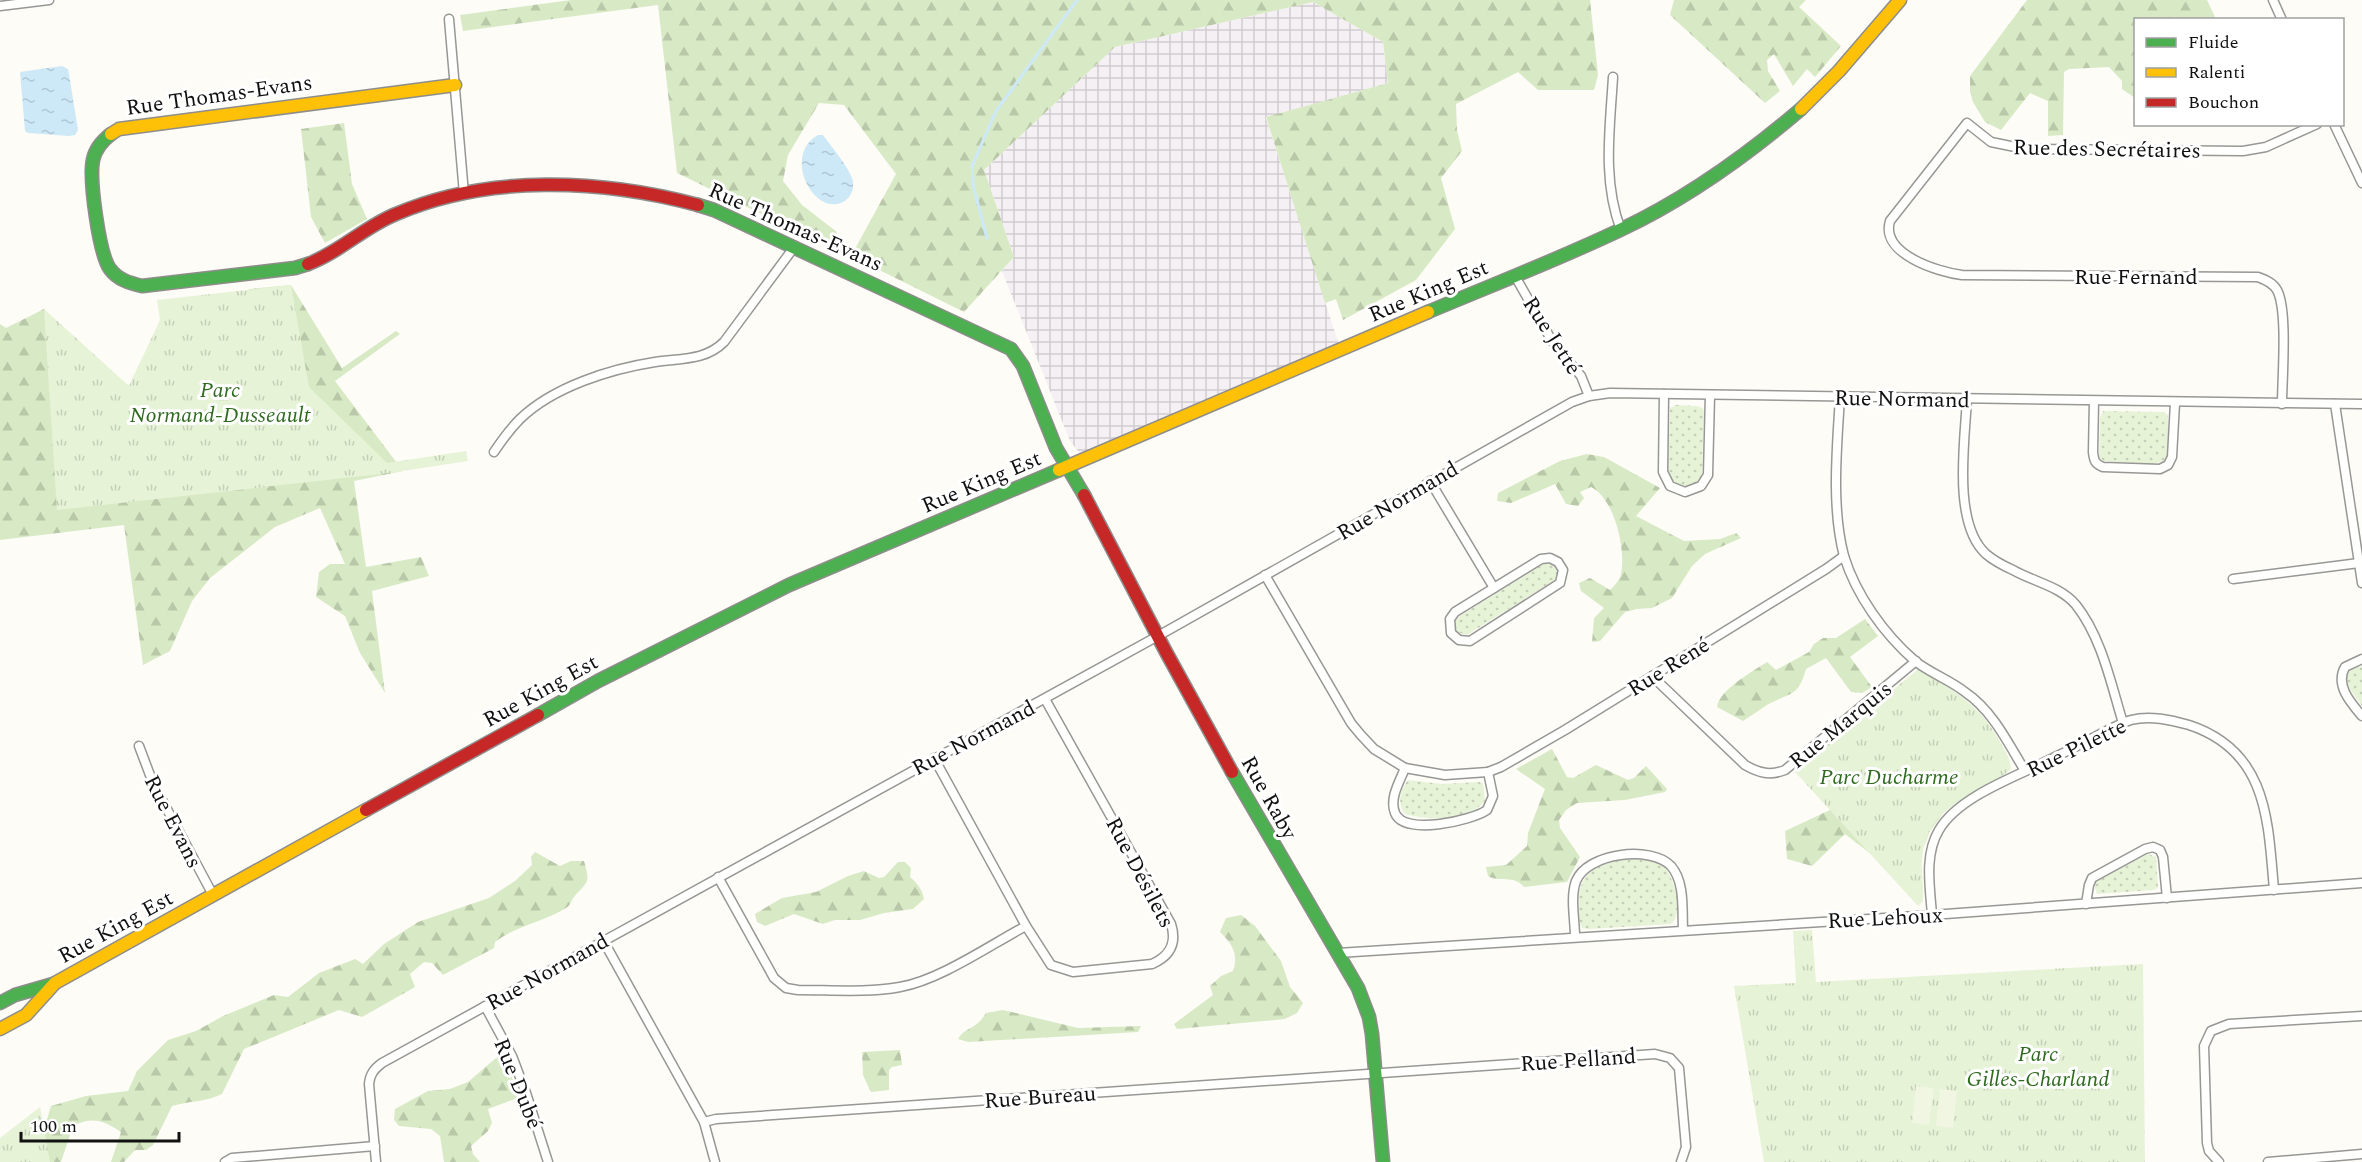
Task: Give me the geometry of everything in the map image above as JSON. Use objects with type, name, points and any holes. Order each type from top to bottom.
[{"type":"street","points":[[0,6],[49,0]]},
{"type":"street","name":"Rue King Est","points":[[0,1003],[15,995],[56,983],[598,681],[806,577],[1515,276],[1621,230],[1673,204],[1721,173],[1784,125],[1844,69],[1900,0]]},
{"type":"street","points":[[2272,0],[2281,18]]},
{"type":"street","points":[[449,19],[464,194]]},
{"type":"street","points":[[1612,77],[1608,177],[1612,202],[1621,230]]},
{"type":"street","name":"Rue Thomas-Evans","points":[[455,85],[119,129],[102,141],[93,155],[92,166],[99,247],[109,270],[129,285],[142,286],[311,265],[374,225],[418,205],[464,194],[524,186],[564,185],[644,192],[678,198],[714,210],[795,246],[993,338],[1011,349],[1023,366],[1056,448],[1067,468]]},
{"type":"street","name":"Rue des Secrétaires","points":[[1889,235],[1890,222],[1967,123],[1991,142],[2025,149],[2232,151],[2265,147],[2312,126]]},
{"type":"street","points":[[2335,126],[2362,183]]},
{"type":"street","points":[[2352,162],[2362,158]]},
{"type":"street","name":"Rue Fernand","points":[[1889,235],[1907,256],[1930,269],[1962,275],[2258,277],[2268,281],[2276,288],[2282,307],[2282,404]]},
{"type":"street","points":[[494,452],[521,418],[575,385],[627,367],[693,358],[715,351],[795,246]]},
{"type":"street","name":"Rue Jetté","points":[[1515,276],[1552,341],[1581,376],[1589,396]]},
{"type":"street","name":"Rue Normand","points":[[375,1162],[369,1084],[374,1069],[603,940],[1158,636],[1559,408],[1589,396],[1610,393],[2362,404]]},
{"type":"street","points":[[1664,394],[1663,472],[1671,486],[1685,492],[1701,486],[1708,475],[1710,395]]},
{"type":"street","points":[[1840,397],[1836,466],[1838,512],[1844,556],[1851,575],[1871,611],[1889,634],[1916,661],[1966,692],[1987,711],[2025,771]]},
{"type":"street","points":[[1967,399],[1964,496],[1967,517],[1974,538],[1986,554],[2014,571],[2060,591],[2075,604],[2097,643],[2123,723]]},
{"type":"street","points":[[2094,401],[2093,452],[2097,464],[2103,467],[2160,469],[2168,465],[2172,457],[2175,403]]},
{"type":"street","points":[[2335,404],[2362,583]]},
{"type":"street","name":"Rue Raby","points":[[1067,468],[1080,486],[1158,636],[1249,802],[1358,988],[1367,1010],[1372,1034],[1383,1162]]},
{"type":"street","points":[[1430,481],[1494,588]]},
{"type":"street","name":"Rue René","points":[[1265,575],[1351,723],[1374,749],[1405,768],[1445,776],[1488,772],[1565,730],[1844,556]]},
{"type":"street","points":[[1545,558],[1558,562],[1563,570],[1560,583],[1470,641],[1455,637],[1449,628],[1452,615],[1494,588],[1545,558]]},
{"type":"street","points":[[2234,579],[2359,563]]},
{"type":"street","points":[[2362,659],[2345,667],[2341,679],[2342,687],[2362,716]]},
{"type":"street","name":"Rue Marquis","points":[[1652,676],[1745,765],[1759,772],[1776,774],[1785,770],[1916,661]]},
{"type":"street","name":"Rue Désilets","points":[[934,758],[1026,926],[1051,965],[1073,972],[1152,964],[1166,957],[1173,942],[1174,933],[1165,911],[1045,699]]},
{"type":"street","name":"Rue Pilette","points":[[1932,915],[1930,855],[1937,832],[1956,809],[2025,771],[2123,723],[2145,718],[2182,723],[2214,735],[2243,761],[2265,805],[2274,890]]},
{"type":"street","name":"Rue Evans","points":[[139,746],[153,783],[213,895]]},
{"type":"street","points":[[1405,768],[1394,793],[1395,812],[1406,824],[1423,825],[1468,819],[1487,810],[1493,796],[1488,772]]},
{"type":"street","points":[[2086,904],[2088,885],[2097,873],[2153,847],[2160,850],[2163,857],[2167,898]]},
{"type":"street","points":[[1575,937],[1574,892],[1576,881],[1583,871],[1604,858],[1635,854],[1662,859],[1676,875],[1681,888],[1683,929]]},
{"type":"street","points":[[718,877],[774,978],[786,988],[798,990],[887,988],[915,983],[945,970],[1026,926]]},
{"type":"street","name":"Rue Lehoux","points":[[1338,953],[1683,929],[1932,915],[2362,883]]},
{"type":"street","points":[[603,940],[704,1122],[715,1162]]},
{"type":"street","name":"Rue King Est","points":[[0,1029],[26,1014],[56,983]]},
{"type":"street","name":"Rue Dubé","points":[[485,1006],[515,1065],[548,1162]]},
{"type":"street","points":[[2219,1162],[2209,1151],[2207,1143],[2204,1046],[2211,1031],[2229,1024],[2362,1016]]},
{"type":"street","name":"Rue Pelland","points":[[1376,1073],[1663,1055],[1674,1061],[1681,1076],[1686,1147],[1681,1162]]},
{"type":"street","name":"Rue Bureau","points":[[704,1122],[716,1119],[1376,1073]]},
{"type":"street","points":[[225,1162],[232,1158],[375,1146]]},
{"type":"street","points":[[2268,1162],[2362,1154]]},
{"type":"shaded area","points":[[1313,2],[1383,42],[1388,83],[1266,118],[1341,351],[1085,460],[1070,441],[1002,271],[1014,257],[984,170],[1115,47]]},
{"type":"green space","points":[[571,0],[1590,0],[1598,75],[1594,90],[1538,90],[1518,72],[1456,104],[1457,130],[1462,151],[1441,178],[1455,229],[1416,280],[1343,320],[1336,299],[1325,303],[1266,117],[1388,83],[1383,42],[1313,2],[1115,47],[984,170],[1014,257],[964,312],[851,256],[896,174],[844,105],[819,103],[788,155],[783,181],[802,205],[837,232],[829,247],[677,173],[658,5],[463,31],[460,15]]},
{"type":"green space","points":[[1674,0],[1806,0],[1799,7],[1841,46],[1815,77],[1807,69],[1793,86],[1774,54],[1767,60],[1768,71],[1780,91],[1765,103],[1670,15]]},
{"type":"green space","points":[[2027,0],[2207,0],[2216,18],[2134,18],[2134,97],[2122,89],[2122,81],[2109,67],[2069,69],[2064,72],[2063,135],[2048,136],[2048,101],[2030,93],[2001,130],[1985,122],[1973,102],[1970,92],[1970,76]]},
{"type":"green space","points":[[344,123],[352,184],[367,219],[325,243],[311,217],[301,129]]},
{"type":"green space","points":[[291,285],[342,368],[396,331],[400,334],[335,381],[403,471],[354,481],[366,567],[421,557],[429,576],[372,591],[385,693],[360,653],[345,616],[316,597],[319,572],[330,564],[345,564],[320,508],[275,527],[210,578],[192,601],[170,651],[143,665],[124,525],[0,540],[0,324],[6,328],[44,309],[84,354],[129,386],[161,320],[250,289]]},
{"type":"green space","name":"Parc Normand-Dusseault","points":[[291,285],[309,387],[387,463],[466,451],[468,461],[390,473],[57,510],[44,309],[129,386],[160,320],[157,300]]},
{"type":"green space","points":[[1676,405],[1697,406],[1703,408],[1704,412],[1702,477],[1699,482],[1689,486],[1677,484],[1668,472],[1670,408]]},
{"type":"green space","points":[[2103,411],[2164,412],[2168,415],[2168,454],[2164,461],[2152,464],[2103,461],[2099,458],[2100,418]]},
{"type":"green space","points":[[1587,454],[1604,457],[1660,488],[1636,516],[1684,541],[1720,539],[1736,533],[1741,538],[1705,554],[1692,566],[1672,598],[1652,608],[1625,612],[1600,641],[1592,642],[1594,618],[1604,608],[1581,591],[1579,583],[1590,578],[1610,590],[1617,583],[1621,574],[1620,539],[1607,502],[1591,487],[1580,492],[1584,498],[1578,506],[1566,504],[1555,484],[1511,503],[1497,501],[1498,493],[1560,461]]},
{"type":"green space","points":[[1549,563],[1556,570],[1556,579],[1467,635],[1457,632],[1454,624],[1460,616],[1543,564]]},
{"type":"green space","points":[[1865,619],[1878,636],[1850,657],[1872,687],[1862,693],[1851,692],[1826,658],[1806,669],[1796,690],[1743,721],[1717,707],[1719,700],[1730,687],[1767,662],[1776,670],[1809,652],[1814,644],[1823,638],[1836,638]]},
{"type":"green space","points":[[2356,666],[2362,667],[2362,706],[2346,684],[2348,672]]},
{"type":"green space","name":"Parc Ducharme","points":[[1917,670],[1922,670],[1947,686],[1978,712],[1995,733],[2011,769],[1955,804],[1933,825],[1926,840],[1922,860],[1923,901],[1918,906],[1795,772]]},
{"type":"green space","points":[[1552,749],[1567,777],[1573,778],[1596,765],[1628,780],[1634,778],[1646,766],[1667,789],[1665,792],[1625,800],[1577,803],[1566,810],[1559,820],[1560,828],[1580,857],[1567,882],[1524,887],[1515,881],[1488,876],[1486,867],[1506,865],[1527,846],[1528,833],[1545,789],[1516,769]]},
{"type":"green space","points":[[1408,780],[1442,784],[1483,783],[1485,801],[1478,808],[1448,818],[1425,818],[1405,814],[1400,797]]},
{"type":"green space","points":[[1836,801],[1944,812],[1930,831],[1924,846],[1885,865],[1845,834],[1812,866],[1787,859],[1785,831],[1830,810]]},
{"type":"green space","points":[[535,852],[560,866],[571,861],[584,861],[587,874],[585,885],[566,908],[503,937],[495,942],[494,948],[443,975],[432,963],[424,962],[410,974],[415,987],[362,1017],[339,1010],[244,1049],[222,1094],[210,1099],[172,1106],[153,1145],[146,1150],[135,1150],[124,1162],[111,1162],[121,1132],[98,1121],[87,1121],[73,1126],[61,1162],[36,1162],[51,1106],[86,1096],[128,1091],[137,1071],[168,1040],[196,1031],[223,1016],[274,995],[288,997],[319,973],[355,959],[363,964],[384,944],[418,922],[489,898],[515,881],[532,865],[531,857]]},
{"type":"green space","points":[[2148,854],[2156,857],[2158,888],[2097,894],[2094,885],[2098,880]]},
{"type":"green space","points":[[1630,858],[1652,860],[1659,863],[1669,874],[1676,893],[1675,919],[1671,924],[1582,928],[1579,916],[1580,892],[1587,875],[1601,865]]},
{"type":"green space","points":[[898,862],[905,862],[911,868],[910,877],[923,895],[924,899],[913,909],[884,913],[860,920],[835,920],[823,924],[794,914],[765,926],[757,922],[755,914],[782,898],[816,892],[848,876],[864,871],[879,878],[884,877]]},
{"type":"green space","points":[[1241,915],[1255,926],[1281,961],[1290,987],[1303,1003],[1297,1013],[1285,1019],[1177,1029],[1174,1024],[1213,995],[1210,986],[1221,976],[1233,971],[1235,954],[1220,932],[1226,918]]},
{"type":"green space","name":"Parc Gilles-Charland","points":[[1812,930],[1816,982],[2143,964],[2145,1162],[1764,1162],[1734,986],[1796,983],[1793,931]]},
{"type":"green space","points":[[1003,1010],[1078,1028],[1141,1026],[1138,1032],[968,1042],[958,1039],[978,1023],[986,1013]]},
{"type":"green space","points":[[900,1050],[902,1065],[889,1070],[889,1090],[871,1092],[863,1075],[862,1052]]},
{"type":"green space","points":[[503,1057],[520,1097],[488,1109],[492,1123],[488,1131],[471,1146],[473,1154],[480,1162],[444,1162],[440,1136],[431,1129],[399,1126],[394,1120],[395,1109],[428,1091],[450,1089],[468,1082],[496,1058]]},
{"type":"green space","points":[[1916,1086],[1934,1088],[1929,1125],[1912,1123]]},
{"type":"green space","points":[[1940,1089],[1957,1091],[1953,1128],[1936,1126]]},
{"type":"green space","points":[[40,1107],[50,1162],[0,1162],[0,1138]]},
{"type":"water","points":[[62,66],[68,69],[78,130],[75,135],[69,136],[28,133],[25,131],[20,72]]},
{"type":"water","points":[[818,135],[823,135],[843,161],[852,178],[850,196],[841,203],[828,204],[822,201],[808,186],[804,177],[802,158],[805,149]]},
{"type":"waterway","points":[[987,238],[973,185],[972,166],[996,111],[1077,0]]},
{"type":"traffic: fast","points":[[1428,312],[1572,252],[1668,205],[1715,176],[1801,109]]},
{"type":"traffic: fast","points":[[111,134],[95,152],[92,183],[102,248],[110,269],[120,278],[142,286],[295,268],[308,264]]},
{"type":"traffic: fast","points":[[698,205],[714,210],[1011,349],[1023,366],[1056,448],[1084,495]]},
{"type":"traffic: fast","points":[[538,715],[598,681],[789,585],[1059,470]]},
{"type":"traffic: fast","points":[[1232,772],[1358,988],[1369,1017],[1372,1034],[1383,1162]]},
{"type":"traffic: fast","points":[[0,1003],[15,995],[53,984]]},
{"type":"traffic: slow","points":[[1801,109],[1839,71],[1900,0]]},
{"type":"traffic: slow","points":[[111,134],[119,129],[455,85]]},
{"type":"traffic: slow","points":[[1059,470],[1428,312]]},
{"type":"traffic: slow","points":[[0,1029],[26,1015],[55,983],[366,810]]},
{"type":"traffic: jam","points":[[308,264],[331,253],[384,219],[432,201],[469,192],[507,187],[584,186],[661,196],[698,205]]},
{"type":"traffic: jam","points":[[1084,495],[1232,772]]},
{"type":"traffic: jam","points":[[366,810],[538,715]]}]
